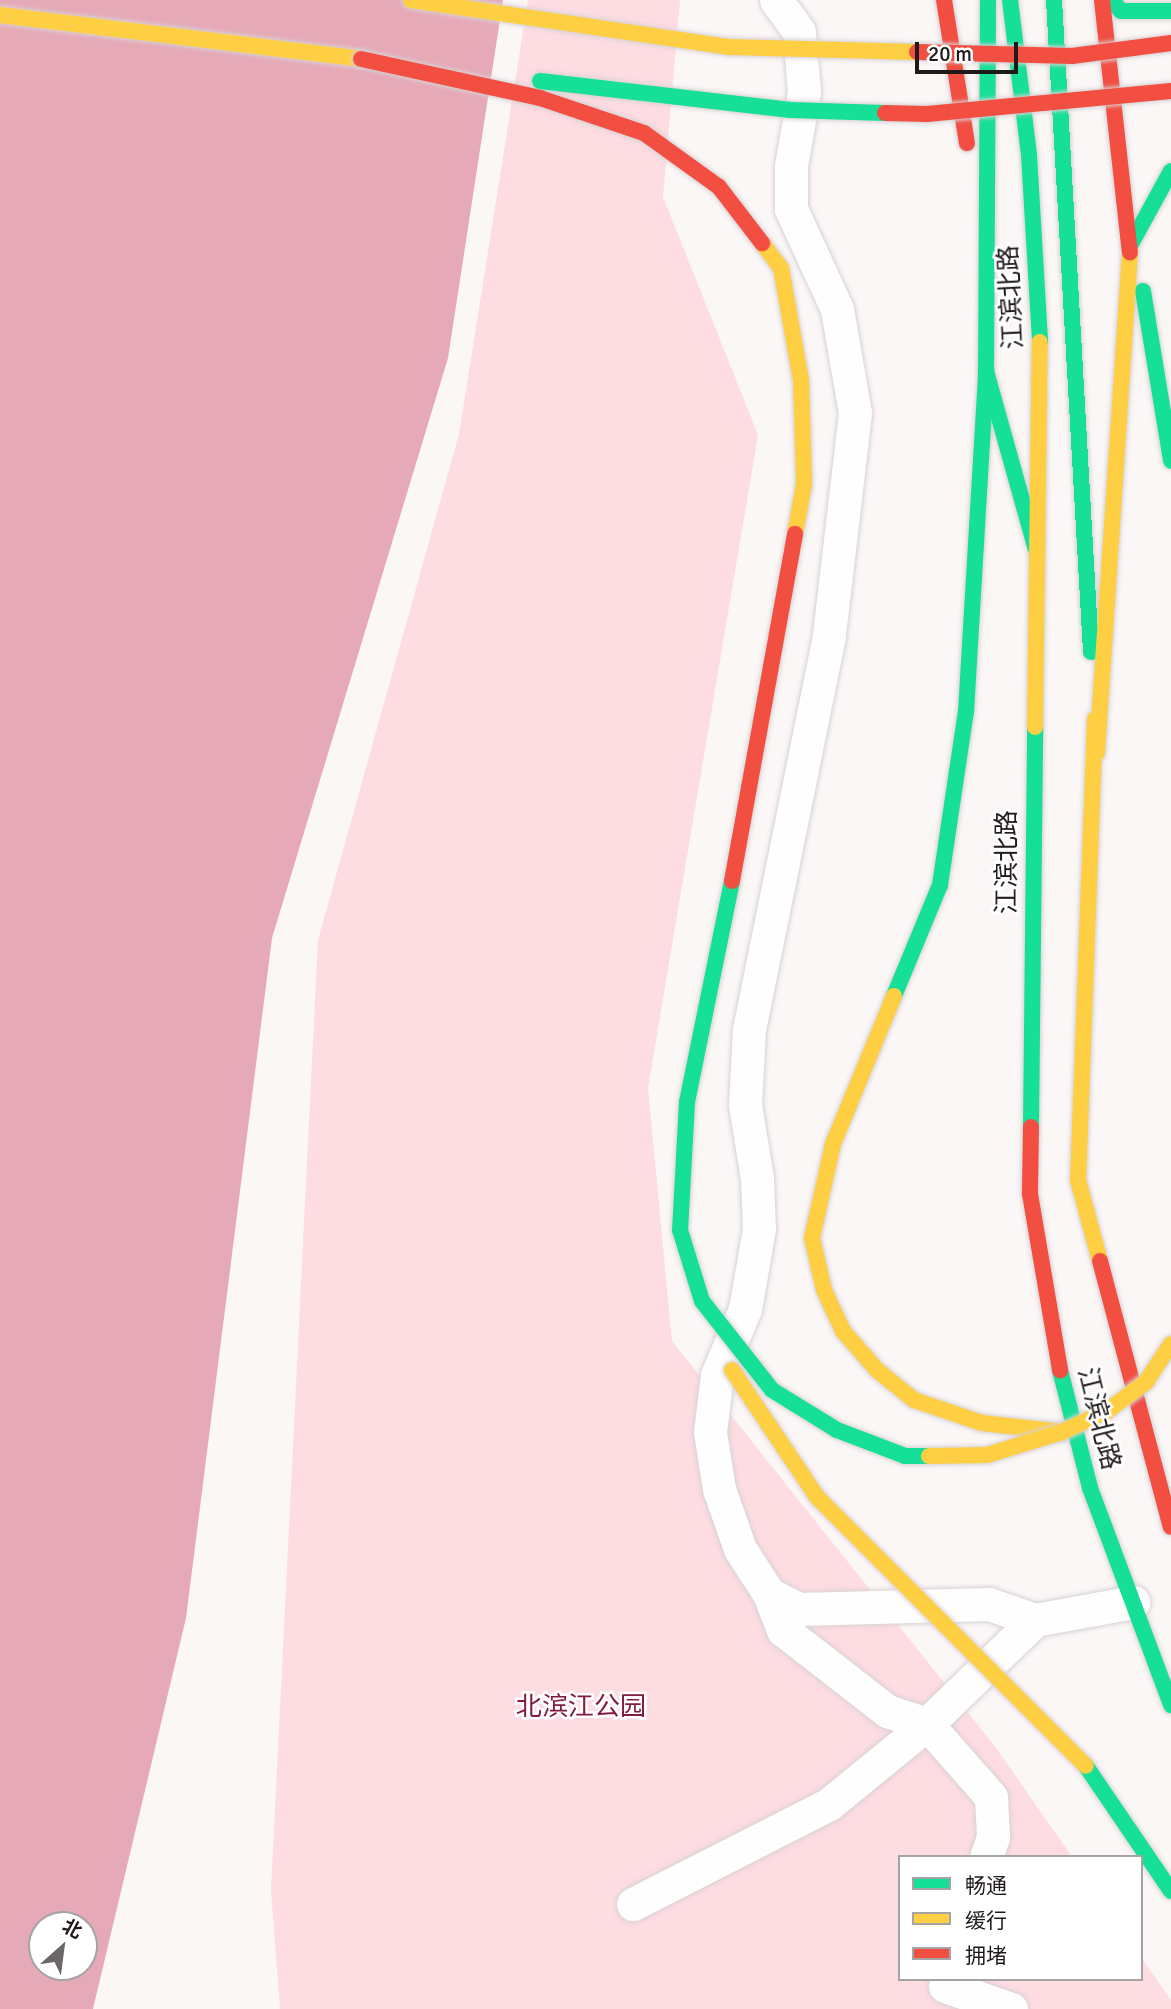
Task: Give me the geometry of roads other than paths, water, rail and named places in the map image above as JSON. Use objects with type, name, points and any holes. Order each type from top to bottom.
[{"type":"main road","points":[[411,0],[729,47],[1072,56],[1171,43]]},
{"type":"main road","points":[[944,0],[985,260]]},
{"type":"main road","points":[[988,0],[986,371],[966,712],[940,885],[832,1144],[812,1238],[824,1290],[843,1331],[914,1400],[982,1423],[1062,1432]]},
{"type":"main road","name":"江滨北路","points":[[1010,0],[1029,155],[1040,341],[1035,547],[1030,1194],[1058,1360],[1090,1488],[1171,1705]]},
{"type":"main road","name":"江滨北路","points":[[1054,0],[1097,753],[1078,1180],[1171,1527]]},
{"type":"main road","points":[[1102,0],[1131,244],[1171,461]]},
{"type":"main road","points":[[1112,0],[1121,11],[1153,14],[1171,11]]},
{"type":"main road","points":[[0,15],[790,110],[927,114],[1171,91]]},
{"type":"main road","points":[[361,59],[540,98],[644,133],[719,187],[781,268],[801,380],[804,484],[749,802],[687,1102],[680,1230],[702,1301],[738,1384],[817,1497],[1098,1778],[1171,1891]]},
{"type":"main road","points":[[1097,753],[1131,244],[1171,171]]},
{"type":"main road","points":[[986,371],[1035,547]]},
{"type":"main road","points":[[702,1301],[772,1390],[837,1430],[905,1456],[987,1455],[1062,1432],[1107,1411],[1146,1382],[1171,1344]]},
{"type":"street","points":[[776,0],[799,32],[804,92],[791,166],[791,209],[838,309],[855,413],[829,636],[750,1029],[745,1105],[757,1178],[759,1229],[745,1309],[716,1375],[710,1432],[719,1489],[740,1549],[769,1594],[783,1630],[837,1676],[887,1711],[927,1724],[991,1797],[993,1837],[987,1855]]},
{"type":"street","points":[[769,1594],[799,1609],[989,1604],[1035,1620],[1133,1602]]},
{"type":"street","points":[[633,1904],[829,1804],[927,1724],[1035,1620]]},
{"type":"street","points":[[944,1991],[1011,2009]]},
{"type":"park label","name":"北滨江公园","points":[[581,1708]]}]
